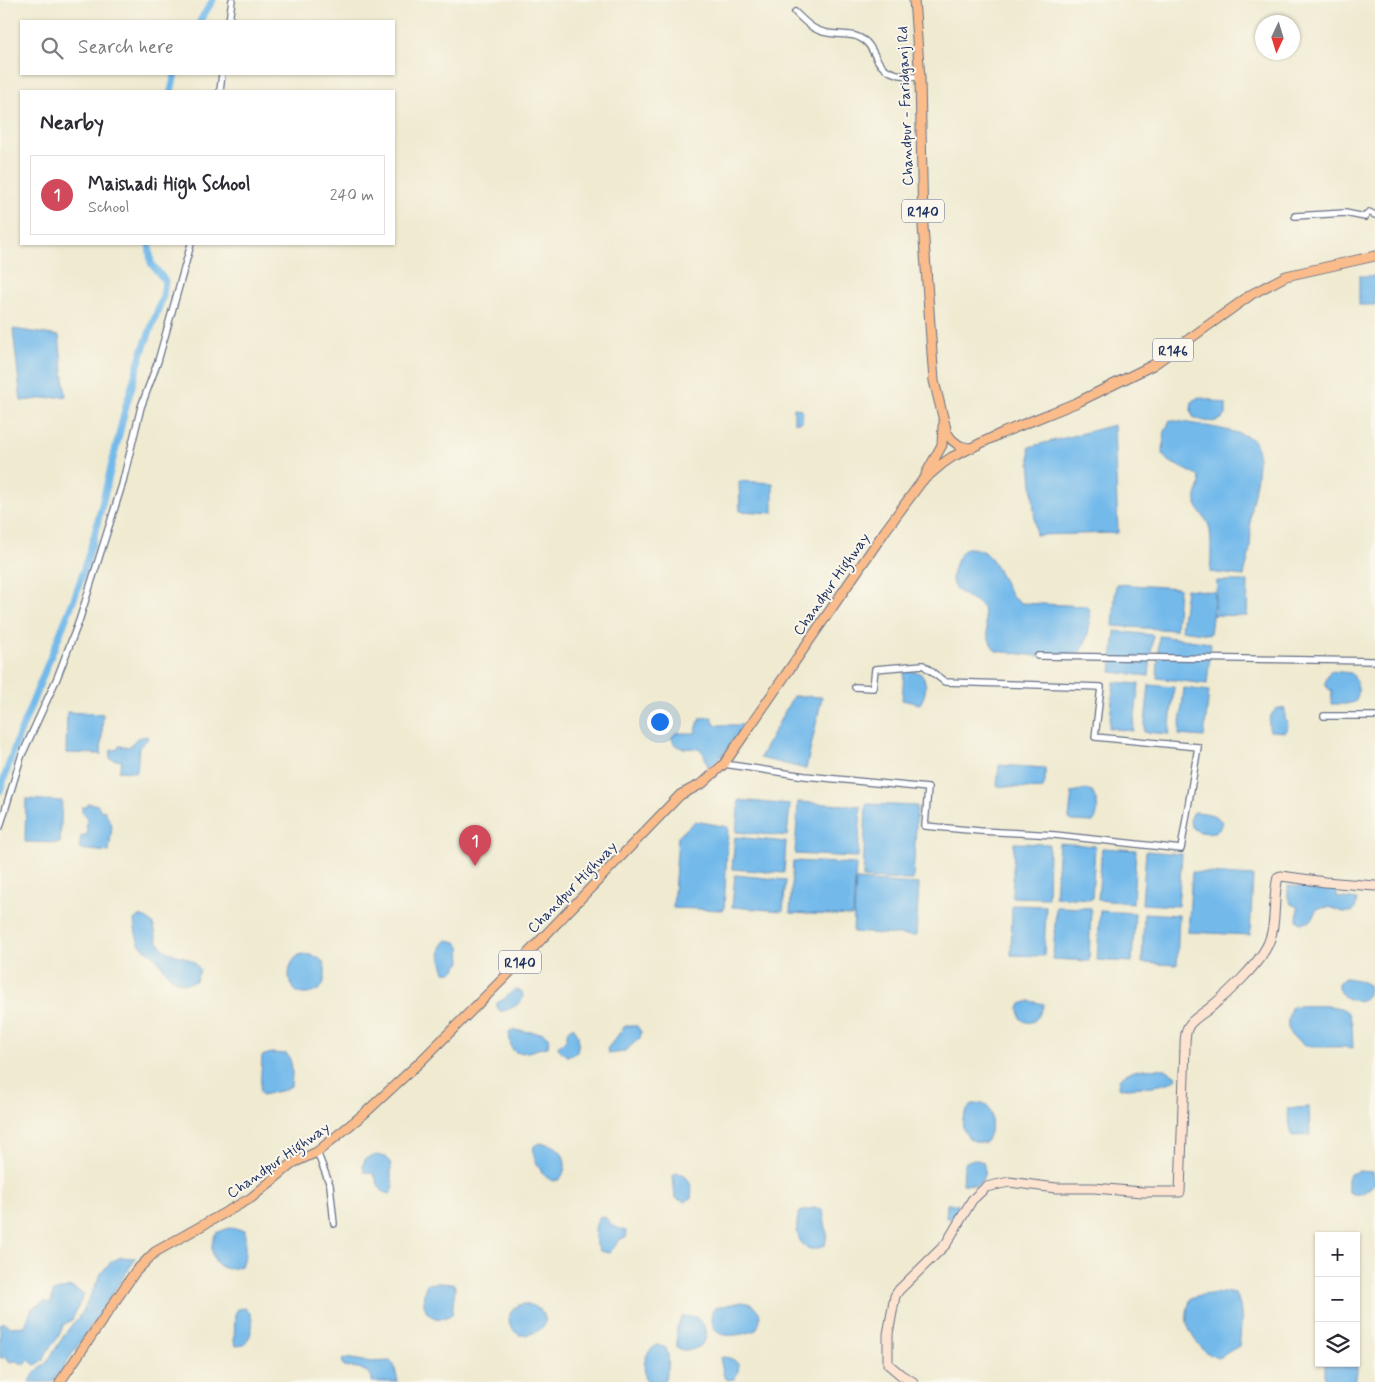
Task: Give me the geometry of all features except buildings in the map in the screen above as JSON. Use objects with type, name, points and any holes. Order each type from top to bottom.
[{"type":"main road","name":"Chandpur - Faridganj Rd","points":[[914,0],[920,78],[924,226],[934,381],[943,420]]},
{"type":"main road","name":"R146","points":[[969,448],[1078,402],[1153,365],[1252,294],[1286,276],[1375,256]]},
{"type":"main road","name":"R140","points":[[943,420],[947,433],[952,440],[960,446],[969,448]]},
{"type":"main road","name":"R140","points":[[922,481],[942,445],[943,420]]},
{"type":"main road","name":"R140","points":[[922,481],[942,464],[969,448]]},
{"type":"main road","name":"Chandpur Highway","points":[[60,1382],[135,1272],[155,1252],[251,1198],[293,1163],[318,1152],[365,1113],[420,1062],[505,977],[680,795],[703,783],[724,764],[879,539],[922,481]]},
{"type":"street","points":[[229,20],[232,0]]},
{"type":"street","points":[[795,12],[811,27],[820,32],[858,36],[865,40],[880,65],[892,72],[920,78]]},
{"type":"street","points":[[220,90],[222,75]]},
{"type":"street","points":[[1295,216],[1345,213],[1365,217],[1369,212],[1375,215]]},
{"type":"street","points":[[0,828],[22,757],[57,678],[79,621],[122,485],[141,407],[158,361],[191,245]]},
{"type":"street","points":[[1038,656],[1375,661]]},
{"type":"street","points":[[724,764],[805,776],[928,788],[925,826],[1055,835],[1181,849],[1198,747],[1095,736],[1101,688],[945,682],[924,665],[875,669],[873,688],[855,687]]},
{"type":"street","points":[[1324,716],[1375,716]]},
{"type":"street","points":[[913,1382],[888,1364],[888,1334],[896,1296],[905,1284],[946,1244],[976,1195],[986,1187],[1009,1182],[1056,1188],[1180,1192],[1185,1046],[1188,1028],[1192,1022],[1221,999],[1256,963],[1266,948],[1272,932],[1275,889],[1278,877],[1375,886]]},
{"type":"street","points":[[318,1152],[330,1185],[334,1224]]},
{"type":"water","points":[[1359,276],[1375,276],[1375,305],[1359,305]]},
{"type":"water","points":[[13,329],[59,336],[66,396],[21,401]]},
{"type":"water","points":[[1199,397],[1226,404],[1226,415],[1219,420],[1211,422],[1193,417],[1191,410],[1192,401]]},
{"type":"water","points":[[794,408],[802,409],[802,422],[794,422]]},
{"type":"water","points":[[1170,420],[1238,433],[1253,440],[1256,445],[1258,462],[1250,512],[1250,549],[1244,576],[1210,572],[1210,530],[1196,502],[1196,495],[1200,484],[1199,476],[1168,461],[1163,455],[1164,434]]},
{"type":"water","points":[[1114,425],[1118,533],[1036,535],[1029,447]]},
{"type":"water","points":[[739,481],[773,483],[773,513],[740,511]]},
{"type":"water","points":[[967,548],[980,550],[991,558],[1012,596],[1021,603],[1086,606],[1089,608],[1088,632],[1085,643],[1079,653],[1038,656],[996,651],[988,636],[983,608],[960,593],[953,584],[952,577],[956,562],[960,554]]},
{"type":"water","points":[[1217,581],[1248,581],[1247,616],[1214,615]]},
{"type":"water","points":[[1116,584],[1179,588],[1176,630],[1113,626]]},
{"type":"water","points":[[1186,589],[1215,592],[1210,634],[1181,630]]},
{"type":"water","points":[[1115,631],[1153,635],[1149,676],[1111,672]]},
{"type":"water","points":[[1159,636],[1211,643],[1207,684],[1157,678]]},
{"type":"water","points":[[908,670],[920,673],[923,676],[925,692],[920,704],[902,700],[904,672]]},
{"type":"water","points":[[1330,671],[1351,673],[1358,687],[1355,702],[1331,704],[1332,691],[1326,687],[1325,683]]},
{"type":"water","points":[[1114,682],[1139,684],[1133,731],[1109,728]]},
{"type":"water","points":[[1149,685],[1174,687],[1169,734],[1144,732]]},
{"type":"water","points":[[1184,688],[1209,691],[1204,737],[1179,735]]},
{"type":"water","points":[[793,696],[822,697],[806,769],[760,758]]},
{"type":"water","points":[[1278,708],[1285,709],[1285,720],[1288,722],[1286,732],[1270,731],[1270,718]]},
{"type":"water","points":[[67,712],[103,714],[101,754],[66,753]]},
{"type":"water","points":[[712,717],[715,725],[743,725],[723,754],[708,767],[704,754],[700,749],[678,747],[673,742],[672,737],[676,733],[695,733],[700,718]]},
{"type":"water","points":[[147,736],[148,739],[139,747],[137,772],[119,771],[122,761],[110,759],[111,749],[117,750],[119,746],[129,747],[137,738]]},
{"type":"water","points":[[999,765],[1045,768],[1045,782],[1042,789],[997,786]]},
{"type":"water","points":[[1086,789],[1092,791],[1098,811],[1097,814],[1093,822],[1072,821],[1069,819],[1072,792]]},
{"type":"water","points":[[26,799],[62,801],[60,843],[25,842]]},
{"type":"water","points":[[739,800],[790,805],[787,836],[736,832]]},
{"type":"water","points":[[798,802],[861,806],[858,857],[795,854]]},
{"type":"water","points":[[88,803],[98,805],[101,811],[104,810],[112,825],[109,852],[79,849],[81,836],[88,834],[86,824],[88,819],[82,812],[82,807],[86,807]]},
{"type":"water","points":[[866,804],[917,806],[913,880],[863,878]]},
{"type":"water","points":[[1195,812],[1210,814],[1219,819],[1222,822],[1219,830],[1209,833],[1194,829],[1190,821],[1191,815]]},
{"type":"water","points":[[695,821],[728,827],[724,910],[673,908],[678,837]]},
{"type":"water","points":[[735,837],[786,842],[784,873],[732,869]]},
{"type":"water","points":[[1014,843],[1049,844],[1048,898],[1012,897]]},
{"type":"water","points":[[1059,843],[1095,846],[1092,899],[1055,897]]},
{"type":"water","points":[[1102,848],[1136,850],[1133,903],[1098,900]]},
{"type":"water","points":[[1146,851],[1182,854],[1178,906],[1142,904]]},
{"type":"water","points":[[793,861],[856,864],[853,916],[790,913]]},
{"type":"water","points":[[1192,872],[1253,876],[1250,935],[1188,932]]},
{"type":"water","points":[[735,875],[786,880],[783,911],[732,907]]},
{"type":"water","points":[[856,880],[919,884],[916,936],[853,932]]},
{"type":"water","points":[[1288,886],[1337,889],[1337,897],[1357,900],[1355,909],[1352,912],[1344,912],[1329,907],[1317,909],[1312,920],[1300,923],[1297,920],[1298,907],[1291,904],[1288,897]]},
{"type":"water","points":[[1012,905],[1046,906],[1044,956],[1011,955]]},
{"type":"water","points":[[1056,907],[1091,908],[1089,961],[1053,959]]},
{"type":"water","points":[[1100,911],[1135,913],[1132,962],[1097,960]]},
{"type":"water","points":[[1144,913],[1179,915],[1177,965],[1142,963]]},
{"type":"water","points":[[138,916],[150,921],[159,944],[163,948],[173,954],[187,958],[196,965],[200,970],[196,981],[180,983],[174,980],[156,958],[142,947],[137,938],[134,920]]},
{"type":"water","points":[[447,940],[456,942],[460,947],[461,962],[453,972],[445,972],[441,959],[441,947]]},
{"type":"water","points":[[302,954],[314,956],[322,960],[325,968],[322,987],[314,992],[305,994],[297,992],[292,987],[289,972],[295,958]]},
{"type":"water","points":[[1345,978],[1358,980],[1368,985],[1366,998],[1354,1000],[1348,999],[1343,995],[1339,990],[1338,983]]},
{"type":"water","points":[[515,989],[522,992],[522,1000],[512,1008],[500,1011],[497,1003]]},
{"type":"water","points":[[1030,1001],[1044,1004],[1038,1016],[1032,1022],[1020,1018],[1019,1009],[1021,1004]]},
{"type":"water","points":[[1294,1006],[1331,1006],[1344,1010],[1348,1013],[1351,1021],[1353,1048],[1310,1046],[1292,1037],[1288,1021],[1291,1008]]},
{"type":"water","points":[[625,1026],[637,1026],[641,1032],[640,1038],[624,1052],[609,1054],[607,1049]]},
{"type":"water","points":[[573,1027],[577,1032],[578,1038],[577,1052],[566,1056],[558,1048],[566,1040],[568,1030]]},
{"type":"water","points":[[511,1030],[543,1033],[549,1038],[548,1047],[524,1053],[515,1052],[511,1047],[509,1032]]},
{"type":"water","points":[[271,1053],[287,1054],[292,1066],[291,1086],[284,1090],[262,1095],[260,1092],[262,1056]]},
{"type":"water","points":[[1147,1069],[1165,1069],[1177,1078],[1166,1084],[1118,1088],[1119,1079],[1124,1075]]},
{"type":"water","points":[[973,1104],[984,1104],[990,1112],[991,1129],[985,1143],[970,1139],[963,1129],[964,1116]]},
{"type":"water","points":[[1309,1107],[1310,1135],[1292,1136],[1287,1109]]},
{"type":"water","points":[[539,1143],[552,1145],[561,1152],[565,1167],[559,1179],[554,1181],[547,1178],[540,1169],[534,1152],[534,1146]]},
{"type":"water","points":[[377,1155],[386,1157],[391,1164],[391,1177],[394,1186],[390,1194],[383,1192],[379,1187],[374,1174],[364,1172],[363,1165],[365,1159]]},
{"type":"water","points":[[974,1159],[983,1162],[985,1172],[983,1177],[977,1185],[963,1184],[966,1162]]},
{"type":"water","points":[[1359,1171],[1373,1172],[1375,1183],[1366,1191],[1356,1194],[1348,1191],[1348,1180],[1350,1174]]},
{"type":"water","points":[[677,1173],[683,1174],[691,1185],[691,1198],[685,1202],[675,1198],[673,1176]]},
{"type":"water","points":[[947,1204],[958,1204],[958,1222],[953,1222],[952,1218],[946,1218]]},
{"type":"water","points":[[813,1208],[822,1209],[827,1234],[825,1245],[817,1249],[810,1249],[800,1241],[797,1227],[800,1212]]},
{"type":"water","points":[[599,1217],[605,1217],[613,1226],[626,1231],[627,1236],[619,1240],[609,1253],[600,1251],[596,1242],[595,1230]]},
{"type":"water","points":[[229,1228],[245,1230],[245,1254],[241,1266],[233,1269],[220,1266],[215,1261],[212,1248],[216,1233]]},
{"type":"water","points":[[121,1257],[136,1258],[64,1366],[52,1382],[29,1382],[35,1373],[47,1362],[67,1331],[82,1313],[102,1272],[111,1262]]},
{"type":"water","points":[[427,1284],[454,1284],[455,1288],[452,1314],[444,1318],[431,1316],[424,1306],[424,1291]]},
{"type":"water","points":[[71,1287],[84,1294],[72,1320],[63,1325],[59,1336],[43,1361],[35,1365],[29,1360],[25,1365],[16,1361],[9,1362],[7,1357],[0,1358],[0,1325],[4,1323],[11,1327],[25,1326],[32,1308],[45,1301],[51,1304],[53,1292]]},
{"type":"water","points":[[1224,1292],[1236,1294],[1239,1300],[1241,1320],[1239,1346],[1218,1358],[1208,1353],[1194,1339],[1187,1322],[1187,1313],[1191,1298]]},
{"type":"water","points":[[742,1302],[752,1305],[760,1315],[759,1325],[756,1330],[730,1335],[724,1335],[716,1331],[713,1324],[712,1311],[717,1307]]},
{"type":"water","points":[[523,1304],[540,1310],[545,1320],[539,1330],[531,1334],[520,1335],[511,1327],[509,1318],[513,1309]]},
{"type":"water","points":[[244,1308],[251,1315],[250,1336],[244,1345],[236,1346],[234,1342],[235,1314],[238,1309]]},
{"type":"water","points":[[683,1316],[696,1317],[706,1332],[702,1344],[691,1350],[677,1348],[677,1327]]},
{"type":"water","points":[[658,1345],[666,1348],[668,1353],[668,1365],[664,1382],[647,1382],[644,1371],[645,1360],[649,1351]]},
{"type":"water","points":[[720,1358],[732,1359],[737,1364],[738,1371],[734,1379],[728,1380],[724,1377]]},
{"type":"water","points":[[342,1359],[372,1362],[390,1361],[394,1365],[398,1382],[372,1382],[369,1373],[359,1368],[344,1367]]},
{"type":"water","points":[[1325,1367],[1357,1367],[1355,1382],[1325,1382]]},
{"type":"waterway","points":[[201,20],[213,0]]},
{"type":"waterway","points":[[171,90],[175,75]]},
{"type":"waterway","points":[[0,791],[17,740],[76,594],[94,537],[126,406],[142,352],[163,296],[165,281],[151,263],[149,245]]},
{"type":"place","name":"Maishadi High School","points":[[475,866]]}]
